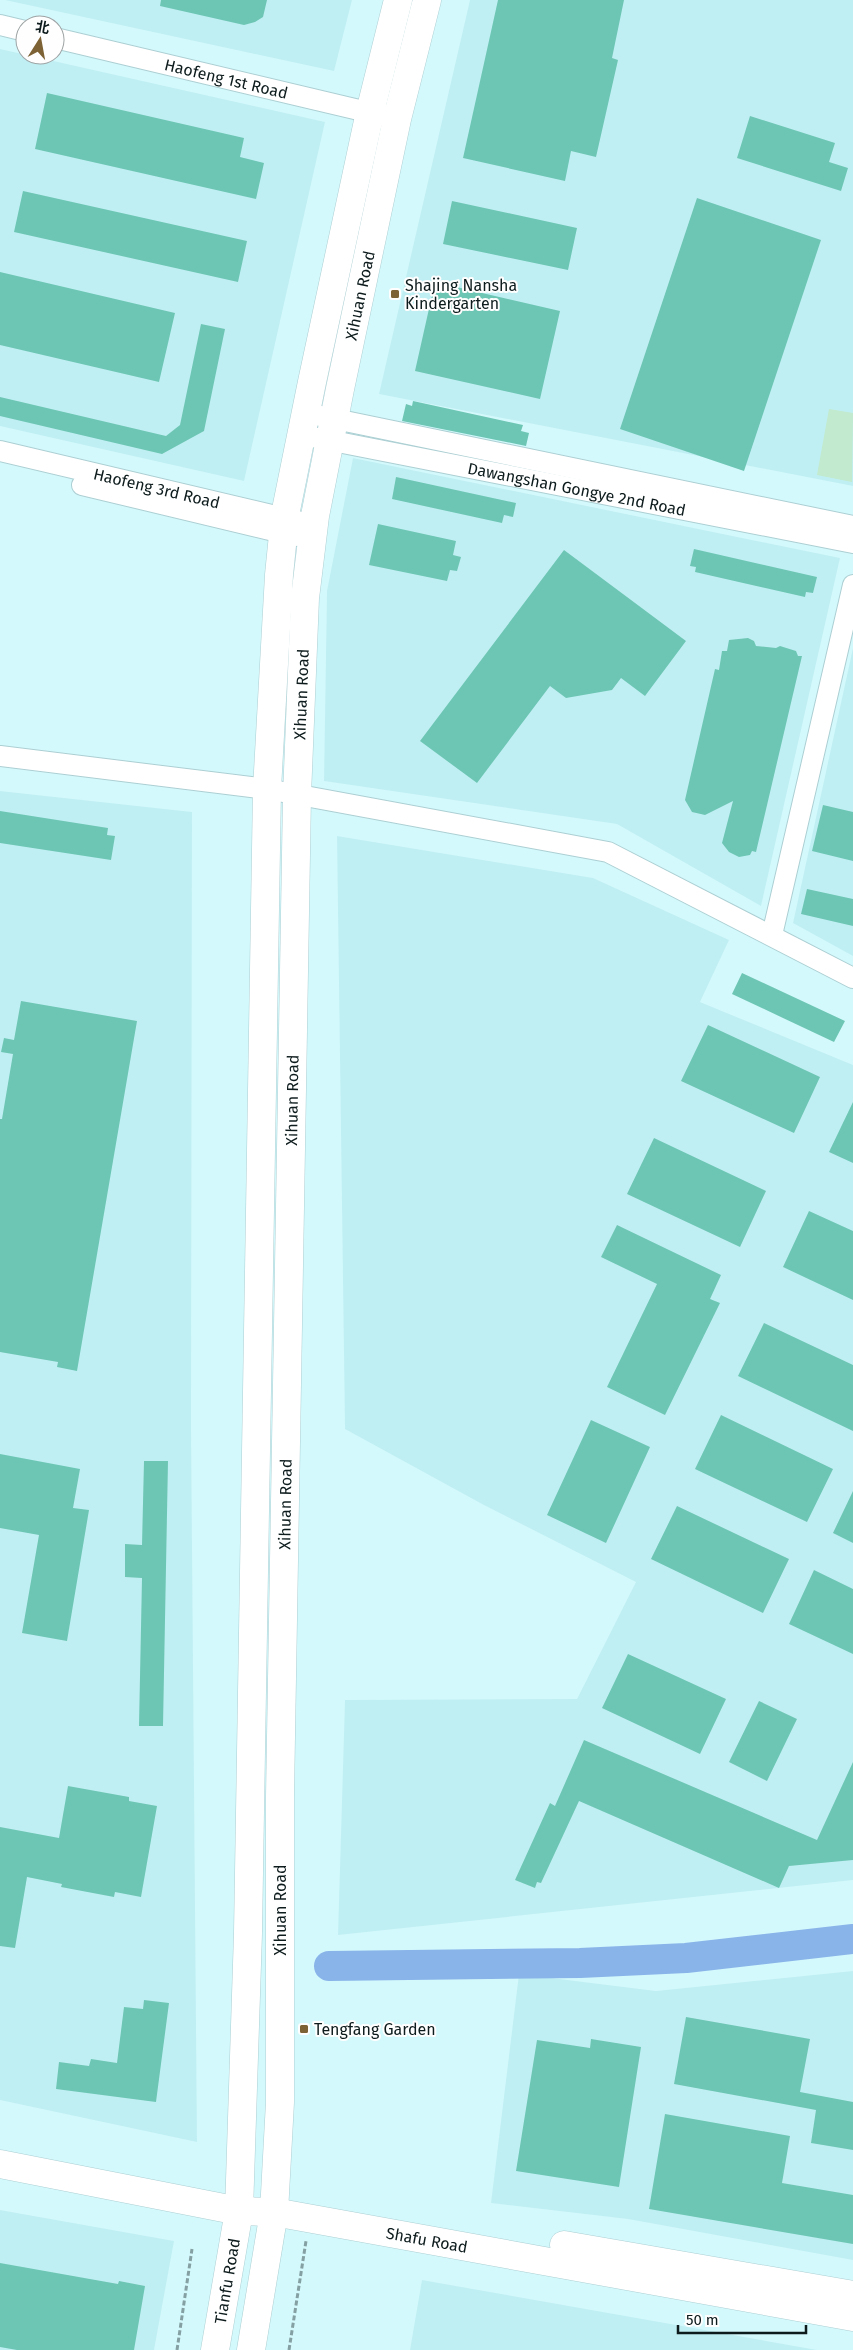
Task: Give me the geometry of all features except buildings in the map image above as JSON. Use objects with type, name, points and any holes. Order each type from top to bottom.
[{"type":"main road","name":"Xihuan Road","points":[[239,2202],[248,1934],[267,789],[278,575],[284,525],[304,424],[370,112],[398,0]]},
{"type":"main road","name":"Xihuan Road","points":[[275,2204],[280,2102],[280,1796],[297,795],[305,598],[313,532],[332,429],[397,119],[427,0]]},
{"type":"main road","name":"Shafu Road","points":[[0,2145],[239,2202]]},
{"type":"main road","name":"Shafu Road","points":[[0,2164],[239,2202],[275,2204],[853,2295]]},
{"type":"main road","name":"Tianfu Road","points":[[215,2350],[239,2202]]},
{"type":"main road","name":"Shafu Road","points":[[275,2204],[853,2317]]},
{"type":"main road","points":[[251,2350],[275,2204]]},
{"type":"street","points":[[0,25],[15,29]]},
{"type":"street","name":"Haofeng 1st Road","points":[[65,40],[397,119]]},
{"type":"street","name":"Dawangshan Gongye 2nd Road","points":[[304,424],[853,526]]},
{"type":"street","name":"Dawangshan Gongye 2nd Road","points":[[332,429],[853,543]]},
{"type":"street","name":"Haofeng 3rd Road","points":[[0,451],[313,532]]},
{"type":"street","name":"Haofeng 3rd Road","points":[[0,465],[284,525]]},
{"type":"street","points":[[772,935],[853,585]]},
{"type":"street","points":[[0,756],[267,789],[608,852],[853,978]]},
{"type":"path","points":[[289,2350],[306,2241]]},
{"type":"path","points":[[177,2350],[192,2249]]},
{"type":"shaded area","points":[[5,0],[352,0],[334,71]]},
{"type":"shaded area","points":[[470,0],[853,0],[853,486],[379,394]]},
{"type":"shaded area","points":[[0,49],[15,52],[15,65],[65,64],[325,122],[244,481],[0,426]]},
{"type":"shaded area","points":[[353,458],[840,558],[761,906],[617,824],[324,781],[327,591]]},
{"type":"shaded area","points":[[853,648],[853,956],[793,923]]},
{"type":"shaded area","points":[[0,791],[192,812],[191,1424],[197,2142],[0,2100]]},
{"type":"shaded area","points":[[337,836],[593,878],[729,940],[700,1002],[853,1065],[853,1880],[338,1935],[345,1700],[577,1699],[636,1582],[482,1504],[345,1429]]},
{"type":"shaded area","points":[[853,1971],[853,2260],[628,2219],[491,2203],[519,1974],[656,1991]]},
{"type":"shaded area","points":[[0,2210],[174,2241],[154,2350],[0,2350]]},
{"type":"shaded area","points":[[422,2280],[817,2350],[410,2350]]},
{"type":"green space","points":[[829,409],[853,413],[852,482],[817,475]]},
{"type":"waterway","points":[[329,1966],[580,1963],[686,1958],[853,1939]]},
{"type":"place","name":"Shajing Nansha Kindergarten","points":[[395,294]]},
{"type":"place","name":"Tengfang Garden","points":[[304,2029]]}]
